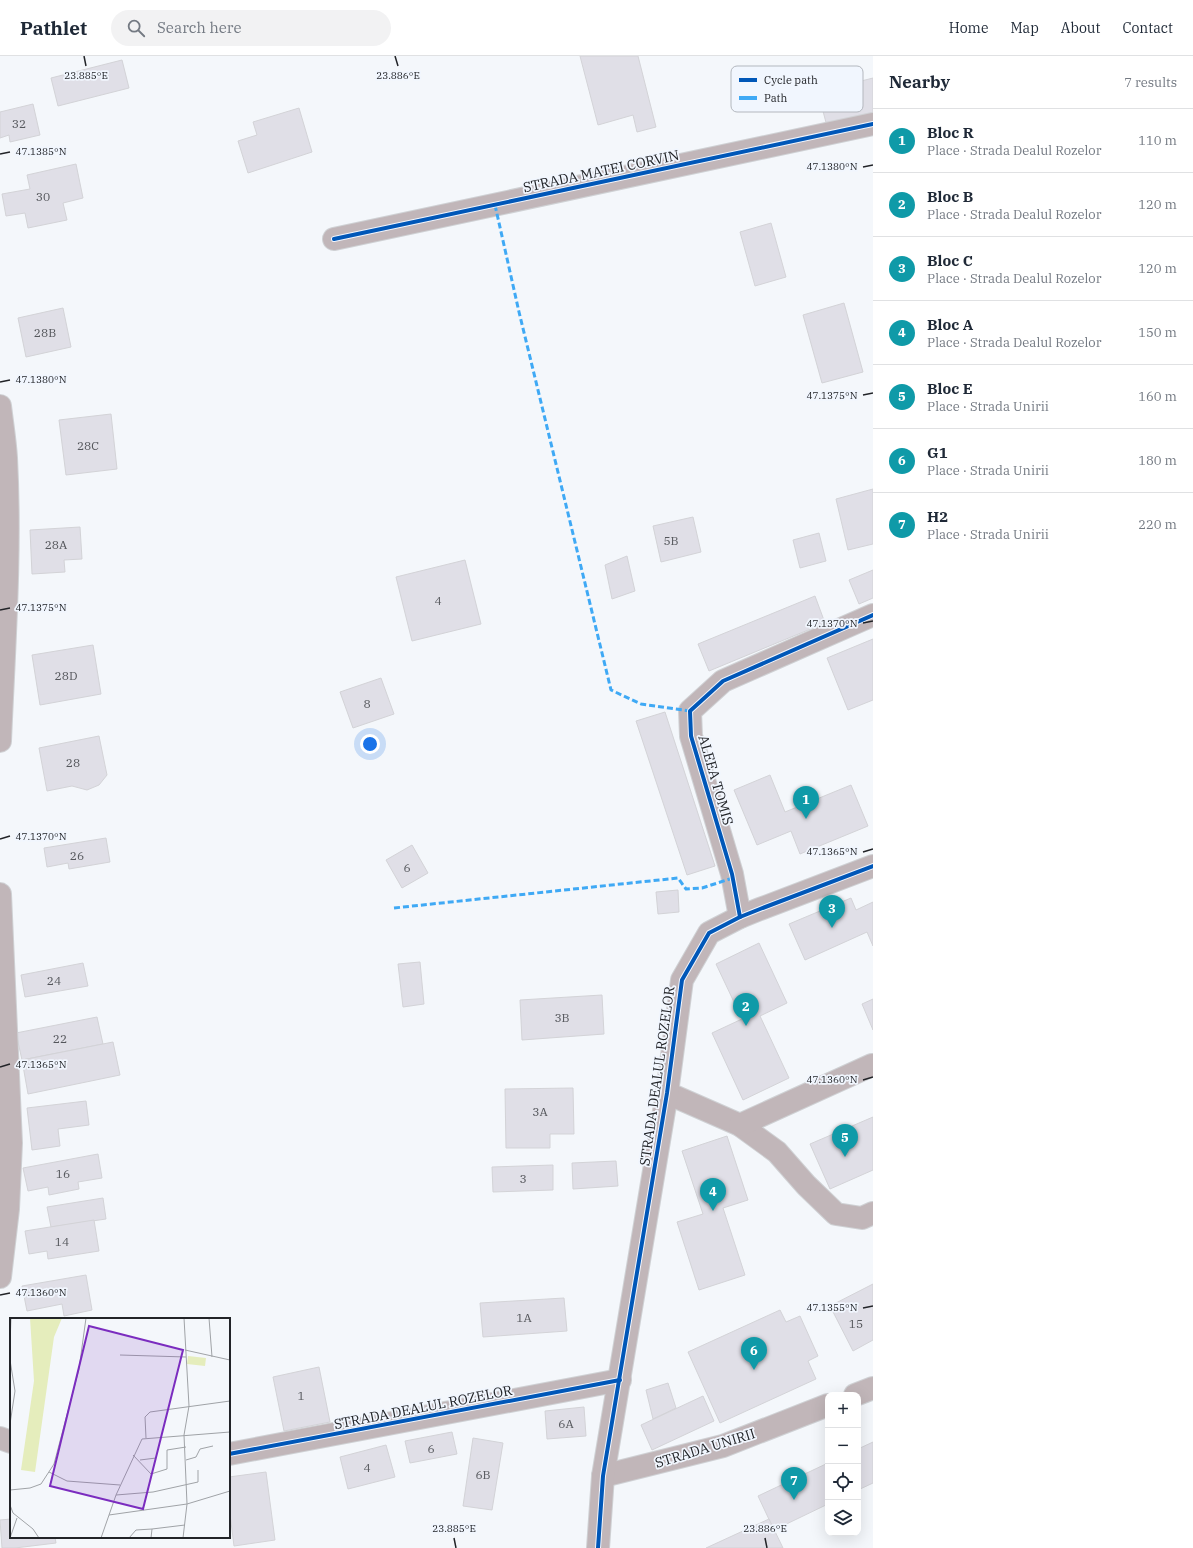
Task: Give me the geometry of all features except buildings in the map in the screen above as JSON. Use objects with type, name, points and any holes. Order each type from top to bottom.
[{"type":"street","name":"STRADA MATEI CORVIN","points":[[334,239],[873,124]]},
{"type":"street","points":[[0,406],[6,457],[7,523],[6,612],[0,741]]},
{"type":"street","name":"ALEEA TOMIS","points":[[740,918],[732,874],[698,764],[691,736],[690,711],[723,681],[873,615]]},
{"type":"street","name":"STRADA DEALUL ROZELOR","points":[[598,1548],[603,1476],[667,1093],[682,980],[709,934],[740,918],[873,866]]},
{"type":"street","points":[[0,894],[11,1143],[8,1209],[0,1277]]},
{"type":"street","points":[[740,1125],[872,1065]]},
{"type":"street","points":[[667,1093],[740,1125],[778,1152],[806,1185],[836,1214],[862,1218],[873,1213]]},
{"type":"street","name":"STRADA DEALUL ROZELOR","points":[[230,1454],[620,1380]]},
{"type":"street","points":[[861,1393],[873,1388]]},
{"type":"street","name":"STRADA UNIRII","points":[[603,1476],[723,1446],[825,1407]]},
{"type":"street","points":[[0,1438],[10,1442]]},
{"type":"marked path","points":[[495,205],[519,312],[611,690],[641,704],[690,711]]},
{"type":"marked path","points":[[394,908],[678,878],[686,889],[702,888],[733,878]]},
{"type":"cycle path","points":[[334,239],[873,124]]},
{"type":"cycle path","points":[[740,917],[732,874],[691,736],[690,711],[723,681],[873,615]]},
{"type":"cycle path","points":[[598,1548],[603,1476],[667,1093],[682,980],[709,933],[740,917],[873,866]]},
{"type":"cycle path","points":[[230,1454],[620,1380]]},
{"type":"place","name":"Bloc R","points":[[806,819]]},
{"type":"place","name":"Bloc C","points":[[832,928]]},
{"type":"place","name":"Bloc B","points":[[746,1026]]},
{"type":"place","name":"Bloc E","points":[[845,1157]]},
{"type":"place","name":"Bloc A","points":[[713,1211]]},
{"type":"place","name":"G1","points":[[754,1370]]},
{"type":"place","name":"H2","points":[[794,1500]]}]
